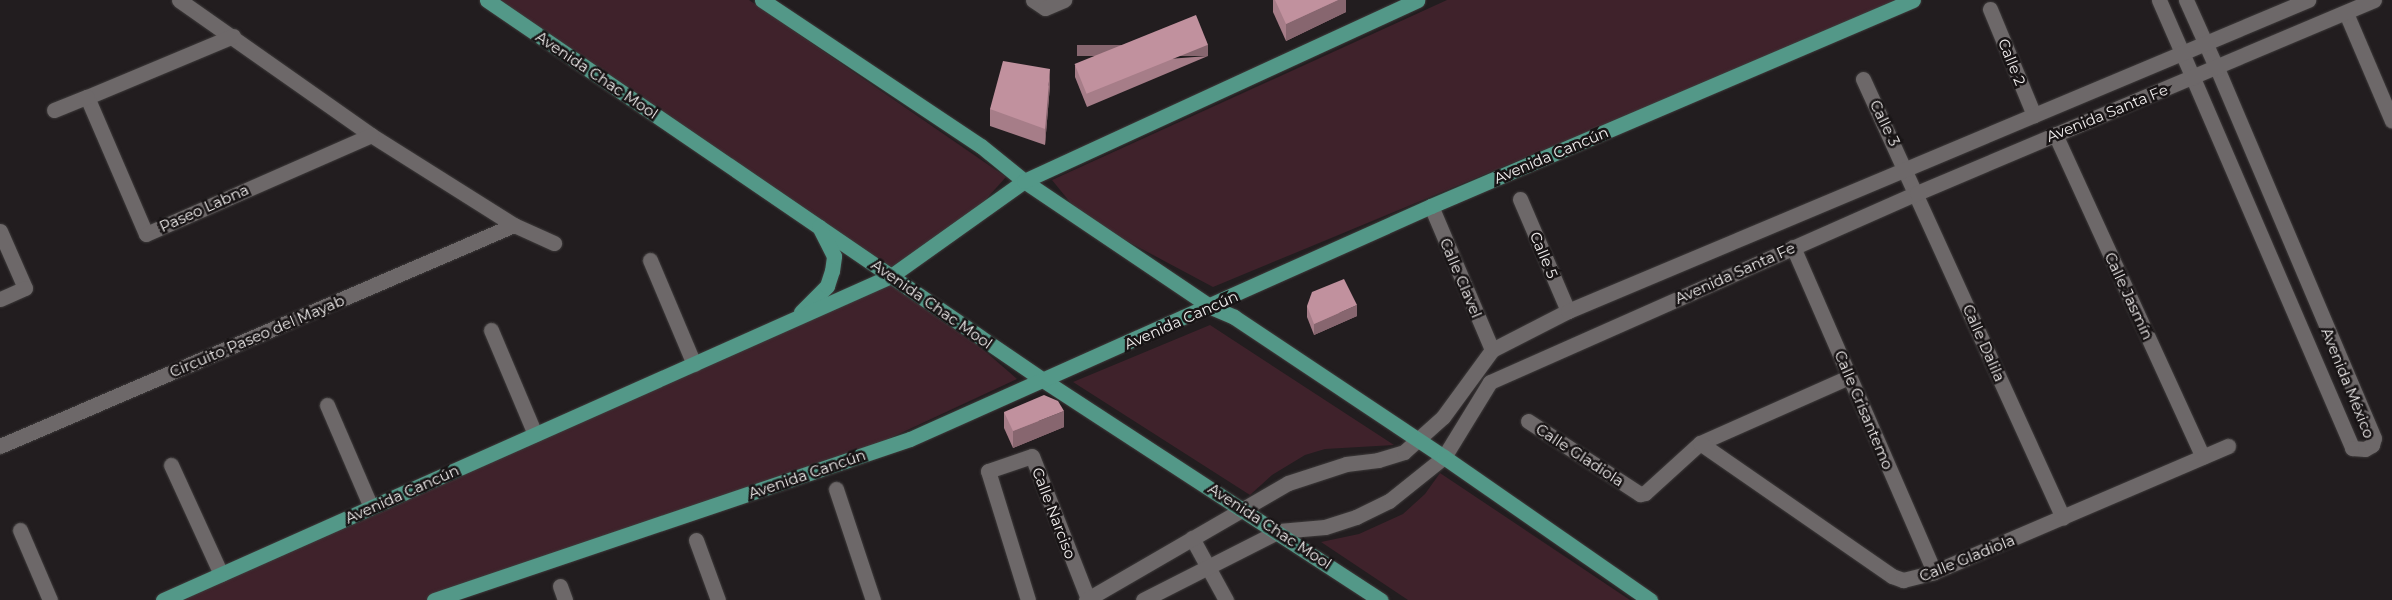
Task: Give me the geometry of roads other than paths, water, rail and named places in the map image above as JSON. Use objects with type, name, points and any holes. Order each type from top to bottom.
[{"type":"main road","name":"Avenida Chac Mool","points":[[486,0],[1043,380],[1279,531],[1381,600]]},
{"type":"main road","points":[[762,0],[981,146],[1024,181],[1211,307],[1234,317],[1444,457],[1650,600]]},
{"type":"main road","name":"Avenida Cancún","points":[[163,600],[891,276],[1024,181],[1417,0]]},
{"type":"main road","name":"Avenida Cancún","points":[[434,600],[910,439],[1211,307],[1431,206],[1912,0]]},
{"type":"main road","points":[[794,319],[826,286],[832,271],[834,256],[819,226]]},
{"type":"main road","points":[[1230,298],[1228,305],[1234,317]]},
{"type":"street","points":[[179,0],[233,36],[371,135],[514,225],[554,243]]},
{"type":"street","points":[[1033,0],[1046,8],[1064,0]]},
{"type":"street","name":"Avenida México","points":[[2159,0],[2352,448],[2365,449],[2372,445],[2374,438],[2186,0]]},
{"type":"street","name":"Avenida Santa Fe","points":[[1087,600],[1243,508],[1316,472],[1378,460],[1404,452],[1443,417],[1492,350],[1568,311],[2182,53],[2286,4],[2308,0]]},
{"type":"street","name":"Avenida Santa Fe","points":[[1143,600],[1279,531],[1325,527],[1356,517],[1389,501],[1444,457],[1490,382],[1917,193],[2055,134],[2217,69],[2374,0]]},
{"type":"street","name":"Calle 2","points":[[1990,9],[2034,115]]},
{"type":"street","points":[[2346,13],[2392,121]]},
{"type":"street","points":[[54,110],[233,36]]},
{"type":"street","name":"Calle 3","points":[[1863,79],[1907,168]]},
{"type":"street","name":"Paseo Labna","points":[[87,97],[146,234],[371,135]]},
{"type":"street","name":"Calle Jasmín","points":[[2055,134],[2203,457]]},
{"type":"street","name":"Calle Dalila","points":[[1907,168],[2063,518]]},
{"type":"street","name":"Calle 5","points":[[1520,199],[1568,311]]},
{"type":"street","name":"Calle Clavel","points":[[1431,206],[1492,350]]},
{"type":"street","name":"Circuito Paseo del Mayab","points":[[0,446],[514,225]]},
{"type":"street","points":[[0,231],[25,288],[0,299]]},
{"type":"street","name":"Calle Crisantemo","points":[[1793,247],[1934,572]]},
{"type":"street","points":[[650,260],[694,364]]},
{"type":"street","points":[[2278,276],[2300,266]]},
{"type":"street","points":[[491,330],[535,434]]},
{"type":"street","name":"Calle Gladiola","points":[[1528,421],[1640,494],[1651,490],[1700,443],[1849,377]]},
{"type":"street","points":[[327,405],[371,507]]},
{"type":"street","name":"Calle Gladiola","points":[[1700,443],[1892,576],[1916,579],[2063,518],[2228,446]]},
{"type":"street","name":"Calle Narciso","points":[[1028,600],[988,470],[1032,456],[1087,600]]},
{"type":"street","points":[[171,465],[221,574]]},
{"type":"street","points":[[836,489],[873,600]]},
{"type":"street","points":[[20,530],[50,600]]},
{"type":"street","points":[[1192,538],[1210,566],[1226,600]]},
{"type":"street","points":[[696,540],[718,600]]}]
